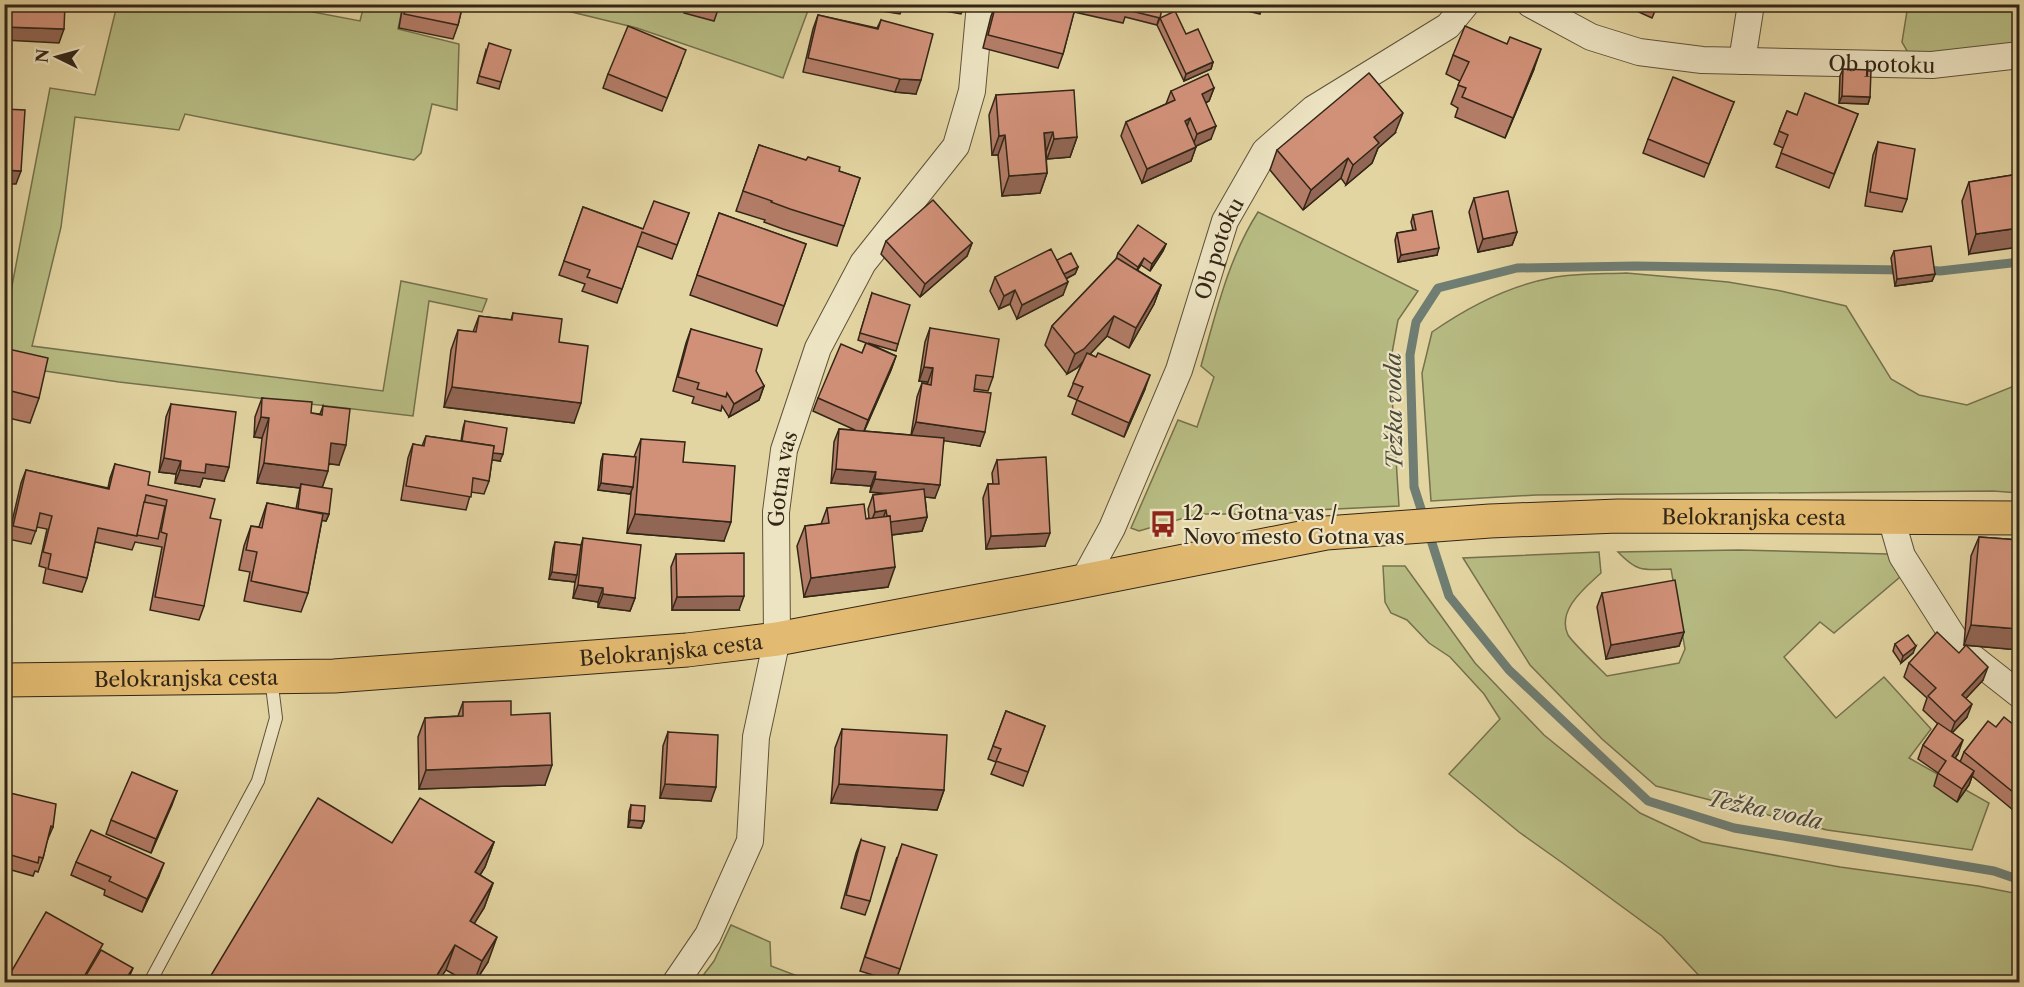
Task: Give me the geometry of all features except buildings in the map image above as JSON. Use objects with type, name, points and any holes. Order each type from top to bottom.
[{"type":"main road","name":"Belokranjska cesta","points":[[4,680],[333,676],[687,650],[777,639],[1326,533],[1490,521],[1618,516],[2019,518]]},
{"type":"street","name":"Gotna vas","points":[[676,982],[708,935],[750,841],[756,737],[777,639],[776,512],[784,450],[818,348],[863,263],[956,146],[972,91],[980,4]]},
{"type":"street","name":"Ob potoku","points":[[1083,581],[1112,528],[1179,370],[1225,221],[1265,151],[1313,109],[1448,26],[1466,4]]},
{"type":"street","name":"Ob potoku","points":[[1530,4],[1591,37],[1639,52],[1702,60],[1932,65],[2019,55]]},
{"type":"street","points":[[1742,61],[1751,4]]},
{"type":"street","points":[[1891,518],[1902,556],[1956,641],[1973,658],[2019,695]]},
{"type":"lane","points":[[150,982],[258,781],[276,718],[271,677]]},
{"type":"green space","points":[[694,4],[719,11],[721,5],[810,5],[783,78],[637,28],[543,5]]},
{"type":"green space","points":[[117,5],[276,5],[360,21],[364,5],[403,5],[398,29],[459,44],[457,110],[432,104],[421,153],[414,160],[185,114],[179,130],[75,117],[61,227],[32,346],[383,391],[401,281],[487,299],[482,312],[429,301],[413,416],[119,382],[5,365],[5,322],[50,88],[95,95]]},
{"type":"green space","points":[[1908,5],[2019,5],[2019,45],[1910,56],[1902,42]]},
{"type":"green space","points":[[1258,212],[1418,291],[1398,320],[1390,364],[1399,506],[1282,514],[1198,514],[1139,531],[1131,528],[1178,420],[1197,427],[1214,377],[1201,366],[1212,326],[1231,267]]},
{"type":"green space","points":[[1626,273],[1728,282],[1846,306],[1891,379],[1919,395],[1967,405],[2019,384],[2019,493],[1993,491],[1536,495],[1431,501],[1422,373],[1432,332],[1474,306],[1519,286],[1560,276]]},
{"type":"green space","points":[[1739,550],[1888,554],[1900,577],[1834,633],[1820,622],[1784,657],[1836,718],[1884,677],[1931,729],[1909,758],[1989,803],[1972,850],[1827,830],[1656,786],[1602,739],[1530,665],[1463,558],[1599,552],[1601,573],[1574,600],[1569,608],[1565,626],[1571,639],[1607,676],[1679,663],[1685,649],[1671,569],[1642,569],[1631,564],[1618,552]]},
{"type":"green space","points":[[1383,566],[1405,566],[1475,663],[1544,735],[1640,813],[1702,842],[1840,867],[2019,894],[2019,982],[1705,982],[1662,936],[1519,832],[1449,774],[1500,719],[1484,694],[1450,657],[1429,643],[1407,620],[1391,613],[1385,602]]},
{"type":"green space","points":[[731,925],[770,942],[771,966],[813,982],[698,982],[714,961]]},
{"type":"waterway","name":"Težka voda","points":[[1923,270],[1940,271],[2020,262]]},
{"type":"waterway","name":"Težka voda","points":[[1904,270],[1635,266],[1517,268],[1438,288],[1416,322],[1410,355],[1414,487],[1449,596],[1509,670],[1648,801],[1734,828],[1994,871],[2020,880]]},
{"type":"place","name":"12 ~ Gotna vas / Novo mesto Gotna vas","points":[[1163,524]]}]
